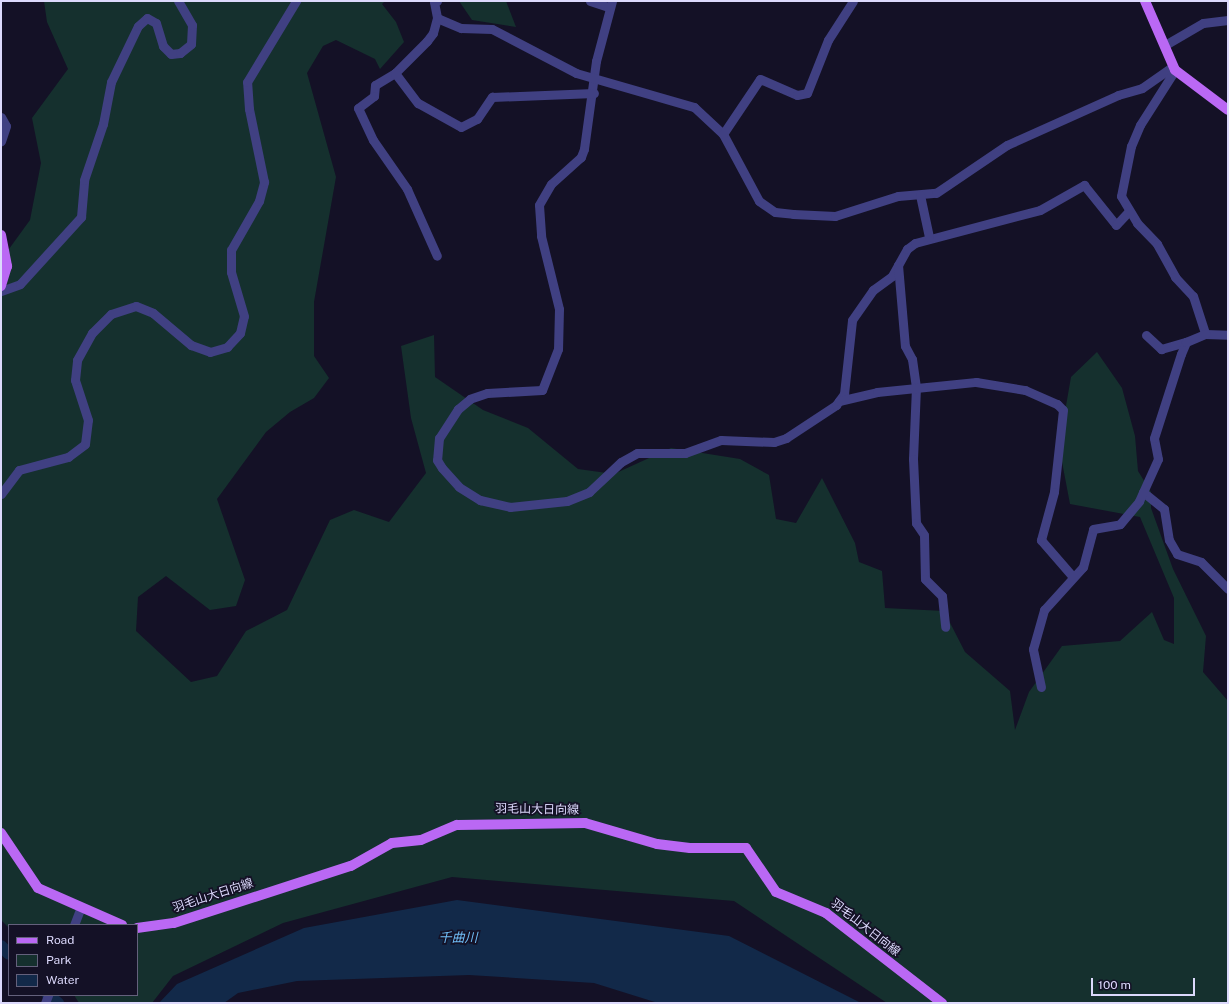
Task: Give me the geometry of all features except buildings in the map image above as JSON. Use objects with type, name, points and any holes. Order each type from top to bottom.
[{"type":"main road","points":[[1144,1],[1174,68],[1228,110]]},
{"type":"main road","points":[[1,235],[6,266],[1,286]]},
{"type":"main road","name":"羽毛山大日向線","points":[[138,928],[174,923],[351,866],[392,843],[421,840],[457,825],[585,824],[664,845],[746,848],[776,892],[826,913],[942,1003]]},
{"type":"main road","points":[[1,833],[38,888],[80,909],[119,924]]},
{"type":"street","points":[[1,291],[20,284],[81,217],[84,180],[103,124],[111,82],[138,26],[147,18],[156,23],[163,46],[171,54],[180,53],[191,44],[192,25],[178,1]]},
{"type":"street","points":[[1,494],[19,470],[68,457],[85,444],[88,420],[75,380],[77,360],[92,333],[111,314],[136,306],[153,313],[191,345],[210,352],[227,347],[240,333],[244,316],[231,272],[231,250],[259,201],[264,182],[248,109],[247,82],[296,1]]},
{"type":"street","points":[[437,1],[434,2],[437,18],[427,42],[395,73],[375,85],[374,96],[358,108],[374,140],[407,189],[437,256]]},
{"type":"street","points":[[590,1],[611,4],[581,157],[551,184],[539,205],[540,236],[559,309],[558,349],[542,390],[479,395],[458,409],[444,429],[436,448],[437,460],[448,476],[470,494],[496,504],[510,507],[567,501],[589,492],[621,462],[637,453],[685,453],[721,440],[774,442],[839,401],[916,387],[976,382],[998,384],[1025,390],[1063,410],[1054,492],[1041,540],[1073,578]]},
{"type":"street","points":[[723,134],[760,79],[797,95],[807,93],[828,40],[853,1]]},
{"type":"street","points":[[437,18],[461,28],[492,28],[576,73],[596,77],[682,102],[703,113],[723,134],[755,196],[775,212],[835,216],[898,196],[920,195],[944,189],[1007,145],[1118,95],[1142,88],[1174,68]]},
{"type":"street","points":[[1164,45],[1203,23],[1228,20]]},
{"type":"street","points":[[1174,68],[1140,125],[1131,146],[1121,196],[1128,211],[1157,244],[1175,277],[1193,296],[1205,334]]},
{"type":"street","points":[[395,73],[418,103],[461,127],[477,119],[492,97],[594,93]]},
{"type":"street","points":[[1,118],[6,126],[1,141]]},
{"type":"street","points":[[839,401],[848,384],[852,320],[873,290],[892,276],[907,249],[929,237],[1040,210],[1084,185],[1116,225],[1128,211]]},
{"type":"street","points":[[920,195],[929,237]]},
{"type":"street","points":[[898,265],[905,346],[912,359],[916,387],[913,459],[916,523],[924,536],[925,578],[942,596],[945,627]]},
{"type":"street","points":[[1146,335],[1161,349],[1186,342],[1205,334],[1228,335]]},
{"type":"street","points":[[1041,687],[1034,658],[1035,637],[1047,605],[1083,567],[1093,529],[1120,524],[1143,492],[1158,459],[1154,438],[1186,342]]},
{"type":"street","points":[[1143,492],[1164,509],[1169,540],[1177,554],[1201,562],[1228,589]]},
{"type":"street","points":[[74,924],[80,909]]},
{"type":"green space","points":[[44,1],[385,1],[382,4],[396,22],[404,42],[380,69],[375,59],[336,40],[323,46],[307,73],[336,177],[314,302],[314,356],[329,378],[314,398],[290,412],[266,432],[217,499],[245,580],[236,606],[210,610],[166,576],[138,597],[136,631],[191,682],[217,676],[246,631],[287,610],[330,520],[354,510],[389,522],[426,473],[411,418],[401,346],[434,335],[435,377],[483,410],[528,428],[578,469],[614,474],[671,448],[740,459],[769,475],[776,519],[796,523],[822,478],[855,543],[859,562],[882,571],[885,608],[944,611],[965,652],[1010,691],[1015,730],[1029,692],[1062,646],[1120,641],[1152,612],[1164,640],[1174,644],[1174,598],[1140,517],[1070,504],[1059,446],[1071,377],[1097,352],[1122,388],[1135,436],[1138,471],[1151,492],[1151,508],[1173,569],[1206,636],[1203,672],[1228,701],[1228,1003],[887,1003],[734,901],[452,877],[283,923],[173,976],[152,1003],[79,1003],[75,996],[138,996],[138,924],[8,924],[8,927],[1,920],[1,260],[30,220],[41,163],[32,118],[68,69],[47,22]]},
{"type":"green space","points":[[459,1],[506,1],[516,27],[472,20]]},
{"type":"water","name":"千曲川","points":[[457,900],[729,936],[861,1003],[658,1003],[594,983],[469,975],[297,981],[238,993],[224,1003],[159,1003],[177,984],[304,928]]},
{"type":"waterway","points":[[1,946],[8,953]]},
{"type":"waterway","points":[[49,996],[58,1003]]}]
